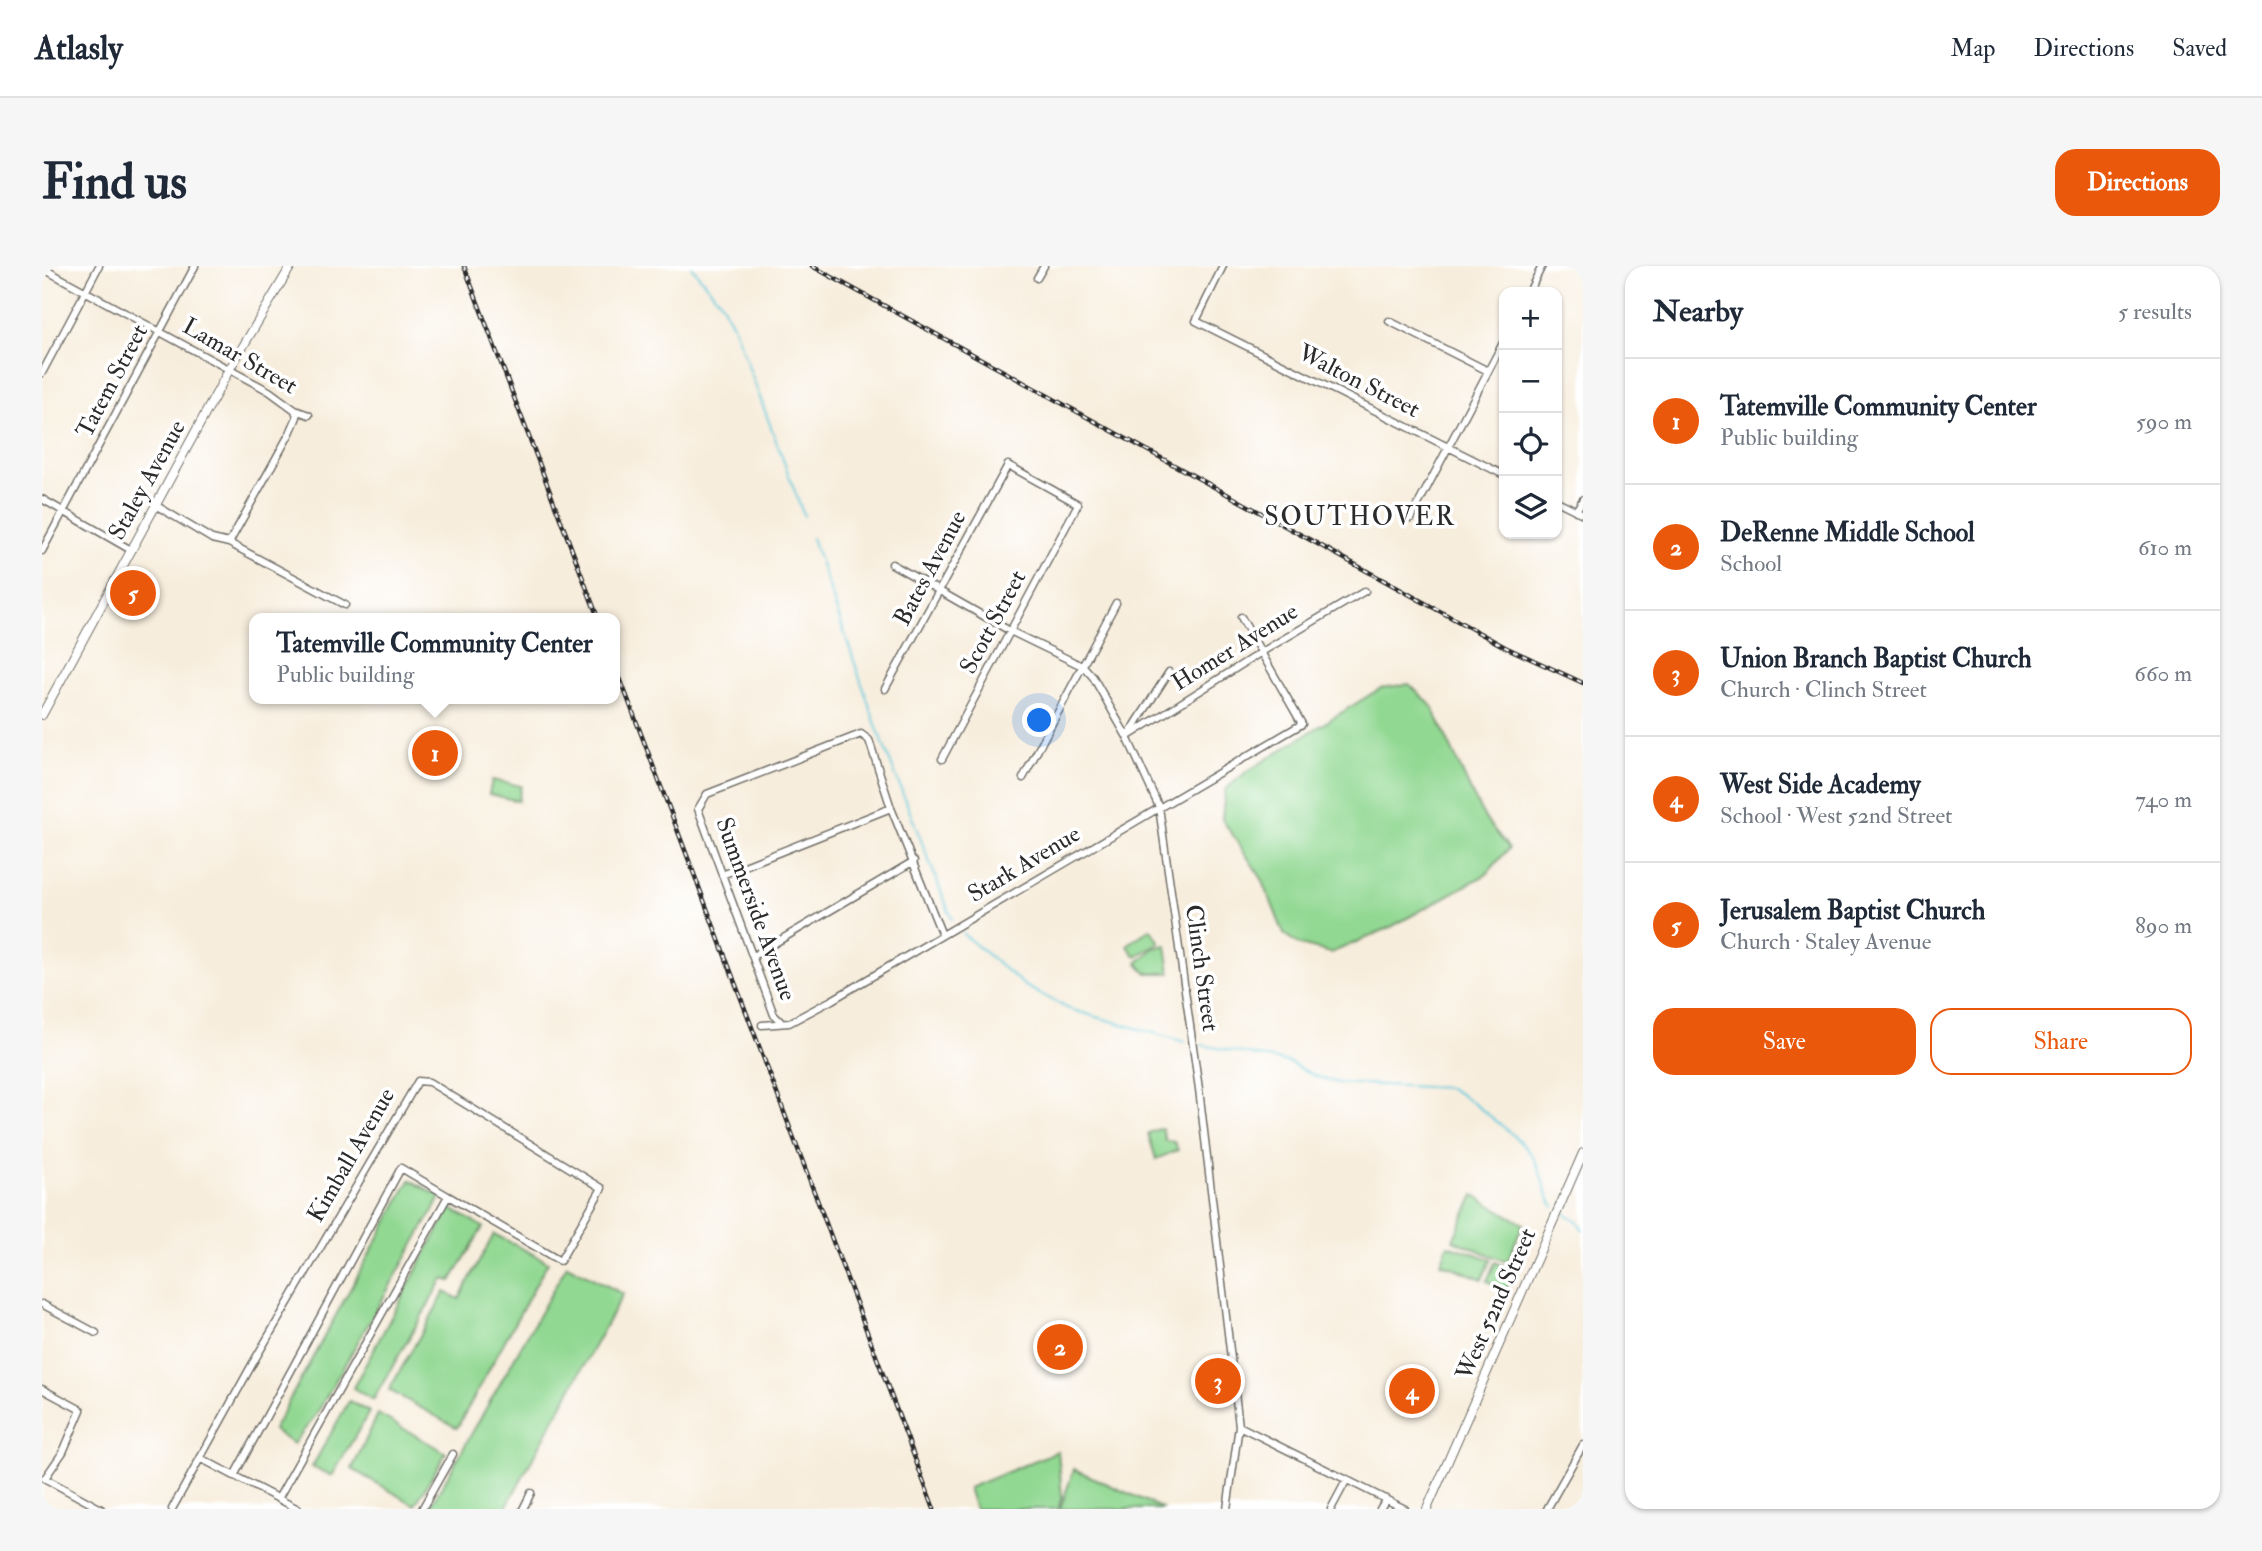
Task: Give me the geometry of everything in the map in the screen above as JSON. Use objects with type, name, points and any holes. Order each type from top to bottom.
[{"type":"street","points":[[42,373],[99,266]]},
{"type":"street","name":"Tatem Street","points":[[42,551],[195,266]]},
{"type":"street","name":"Staley Avenue","points":[[42,715],[229,370],[291,266]]},
{"type":"street","points":[[1037,278],[1044,266]]},
{"type":"street","name":"Walton Street","points":[[1223,266],[1196,321],[1499,472]]},
{"type":"street","points":[[1532,287],[1542,266]]},
{"type":"street","name":"Lamar Street","points":[[42,268],[281,398],[295,410],[309,415]]},
{"type":"street","points":[[1389,321],[1488,371]]},
{"type":"street","points":[[1411,518],[1499,350]]},
{"type":"street","points":[[229,543],[290,433],[297,417],[295,410]]},
{"type":"street","name":"Scott Street","points":[[942,759],[1079,504],[1008,465]]},
{"type":"street","name":"Bates Avenue","points":[[885,689],[1008,465]]},
{"type":"street","points":[[42,499],[131,550]]},
{"type":"street","points":[[1562,504],[1580,513],[1583,499]]},
{"type":"street","points":[[157,506],[212,539],[229,543],[345,605]]},
{"type":"street","name":"Clinch Street","points":[[892,564],[1010,631],[1084,667],[1093,677],[1127,737],[1159,807],[1199,1089],[1239,1426],[1227,1509]]},
{"type":"street","name":"Homer Avenue","points":[[1127,737],[1259,653],[1365,591]]},
{"type":"street","points":[[1023,778],[1116,603]]},
{"type":"street","points":[[1241,617],[1259,653]]},
{"type":"street","name":"Stark Avenue","points":[[762,1025],[780,1021],[789,1023],[1302,724],[1259,653]]},
{"type":"street","points":[[1127,737],[1169,672]]},
{"type":"street","name":"Summerside Avenue","points":[[780,1021],[774,1015],[698,809],[707,794],[861,734],[869,740],[891,808]]},
{"type":"street","points":[[722,875],[891,808],[942,935]]},
{"type":"street","points":[[753,956],[914,861]]},
{"type":"street","name":"Kimball Avenue","points":[[172,1509],[418,1081],[429,1082],[601,1188],[560,1261],[448,1196]]},
{"type":"street","name":"West 52nd Street","points":[[1427,1509],[1580,1168],[1583,1153]]},
{"type":"street","points":[[235,1474],[401,1168],[448,1196],[279,1497]]},
{"type":"street","points":[[42,1304],[96,1333]]},
{"type":"street","points":[[42,1389],[80,1410],[63,1452],[44,1478],[101,1509]]},
{"type":"street","points":[[1239,1426],[1405,1509]]},
{"type":"street","points":[[1547,1509],[1583,1445]]},
{"type":"street","points":[[422,1509],[453,1454]]},
{"type":"street","points":[[200,1458],[298,1509]]},
{"type":"street","points":[[1331,1509],[1347,1479]]},
{"type":"street","points":[[523,1509],[531,1493]]},
{"type":"street","points":[[1380,1509],[1386,1499]]},
{"type":"green space","points":[[1409,684],[1432,706],[1486,820],[1509,848],[1487,874],[1391,927],[1331,953],[1300,945],[1284,934],[1262,879],[1222,819],[1225,790],[1246,772],[1381,688]]},
{"type":"green space","points":[[492,780],[521,786],[518,801],[489,794]]},
{"type":"green space","points":[[1150,929],[1160,942],[1136,957],[1127,945]]},
{"type":"green space","points":[[1166,945],[1170,973],[1146,973],[1137,963],[1154,948]]},
{"type":"green space","points":[[1162,1128],[1166,1141],[1174,1142],[1178,1150],[1156,1159],[1148,1133]]},
{"type":"green space","points":[[410,1180],[441,1197],[316,1415],[293,1444],[273,1430]]},
{"type":"green space","points":[[1474,1195],[1523,1224],[1507,1262],[1453,1240]]},
{"type":"green space","points":[[450,1208],[483,1227],[451,1281],[443,1279],[373,1400],[353,1388]]},
{"type":"green space","points":[[494,1234],[548,1262],[457,1428],[389,1390],[445,1292],[459,1299]]},
{"type":"green space","points":[[1448,1245],[1491,1259],[1482,1279],[1441,1263]]},
{"type":"green space","points":[[1495,1262],[1514,1271],[1506,1290],[1487,1281]]},
{"type":"green space","points":[[567,1265],[623,1294],[505,1509],[429,1509]]},
{"type":"green space","points":[[349,1401],[369,1412],[332,1476],[312,1467]]},
{"type":"green space","points":[[378,1414],[446,1453],[415,1505],[352,1469]]},
{"type":"green space","points":[[1058,1451],[1062,1496],[1058,1509],[975,1509],[968,1488]]},
{"type":"green space","points":[[1074,1469],[1163,1509],[1060,1509]]},
{"type":"waterway","points":[[691,266],[720,301],[733,325],[804,516]]},
{"type":"waterway","points":[[812,538],[877,728],[952,919]]},
{"type":"waterway","points":[[963,934],[1025,986],[1069,1009],[1185,1042]]},
{"type":"waterway","points":[[1202,1045],[1288,1062],[1315,1076],[1338,1083],[1449,1088],[1469,1100],[1527,1150],[1536,1163],[1554,1207]]},
{"type":"waterway","points":[[1565,1213],[1577,1221],[1583,1230]]},
{"type":"railway","points":[[464,266],[596,613]]},
{"type":"railway","points":[[812,266],[1505,647],[1583,683]]},
{"type":"railway","points":[[620,678],[934,1509]]},
{"type":"place","name":"Jerusalem Baptist Church","points":[[133,593]]},
{"type":"place","name":"Tatemville Community Center","points":[[435,753]]},
{"type":"place","name":"DeRenne Middle School","points":[[1060,1347]]},
{"type":"place","name":"Union Branch Baptist Church","points":[[1218,1381]]},
{"type":"place","name":"West Side Academy","points":[[1412,1391]]},
{"type":"district","name":"SOUTHOVER","points":[[1360,517]]}]
